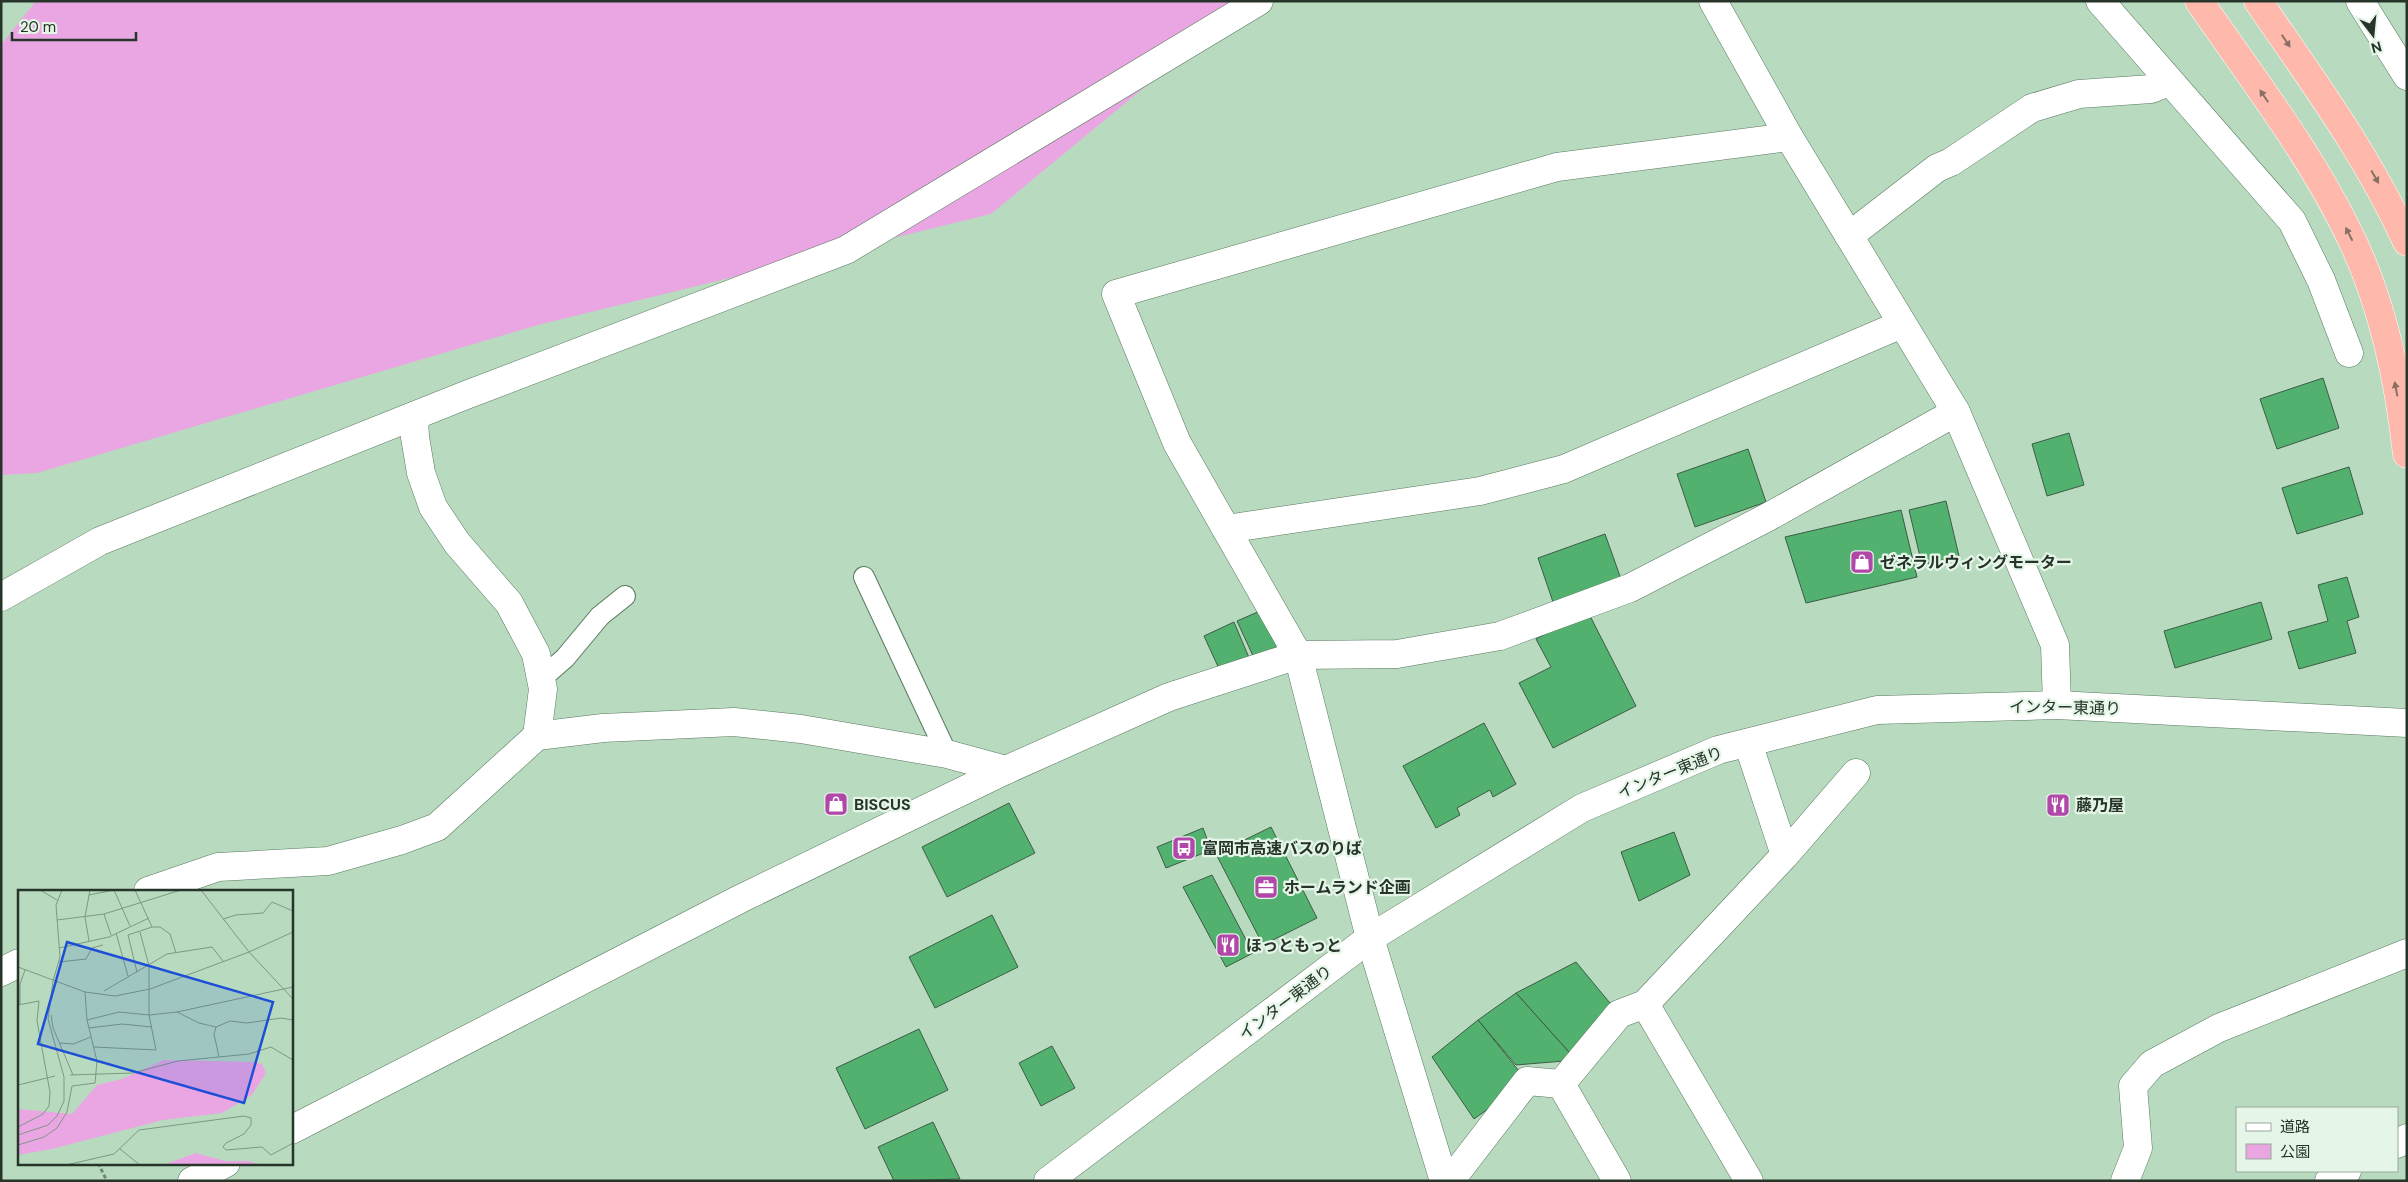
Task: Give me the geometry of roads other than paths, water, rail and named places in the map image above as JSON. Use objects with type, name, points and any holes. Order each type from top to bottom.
[{"type":"highway","points":[[2199,1],[2295,141],[2324,186],[2352,238],[2374,294],[2389,355],[2407,454]]},
{"type":"highway","points":[[2258,1],[2356,144],[2386,195],[2407,242]]},
{"type":"street","points":[[1,597],[100,541],[414,416],[846,250],[1259,1]]},
{"type":"street","points":[[1713,1],[1788,137],[1956,412],[2055,645],[2057,705]]},
{"type":"street","points":[[2100,1],[2292,221],[2320,280],[2349,353]]},
{"type":"street","points":[[2360,1],[2407,76]]},
{"type":"street","points":[[1849,236],[1937,168],[1951,162],[2032,108],[2079,94],[2150,89],[2169,82]]},
{"type":"street","points":[[1444,1181],[1370,938],[1298,655],[1177,443],[1116,294],[1557,168],[1788,137]]},
{"type":"street","points":[[1226,529],[1480,491],[1564,469],[1902,324]]},
{"type":"street","points":[[292,1129],[742,898],[1006,770],[1168,697],[1298,655],[1397,654],[1500,636],[1630,588],[1768,517],[1956,412]]},
{"type":"street","points":[[414,416],[415,437],[421,473],[434,507],[457,543],[509,602],[536,654],[544,689],[537,736]]},
{"type":"street","name":"インター東通り","points":[[1048,1181],[1370,938],[1582,808],[1718,750],[1878,710],[2057,705],[2407,722]]},
{"type":"street","points":[[151,890],[218,867],[328,861],[402,840],[437,826],[537,736],[603,728],[734,722],[801,729],[947,754],[1006,770]]},
{"type":"street","points":[[1748,743],[1786,855]]},
{"type":"street","points":[[1561,1084],[1620,1014],[1645,1004],[1786,855],[1856,772]]},
{"type":"street","points":[[2125,1181],[2138,1148],[2133,1086],[2152,1064],[2219,1028],[2407,954]]},
{"type":"street","points":[[1,972],[18,964]]},
{"type":"street","points":[[1645,1004],[1749,1181]]},
{"type":"street","points":[[1450,1181],[1528,1081],[1561,1084]]},
{"type":"street","points":[[1561,1084],[1617,1181]]},
{"type":"street","points":[[192,1181],[224,1164]]},
{"type":"street","points":[[2329,1181],[2345,1172]]},
{"type":"lane","points":[[864,577],[947,754]]},
{"type":"lane","points":[[541,679],[565,658],[600,616],[625,596]]},
{"type":"place","name":"ゼネラルウィングモーター","points":[[1862,562]]},
{"type":"place","name":"BISCUS","points":[[836,804]]},
{"type":"place","name":"藤乃屋","points":[[2058,805]]},
{"type":"place","name":"富岡市高速バスのりば","points":[[1184,848]]},
{"type":"place","name":"ホームランド企画","points":[[1266,887]]},
{"type":"place","name":"ほっともっと","points":[[1228,945]]}]
